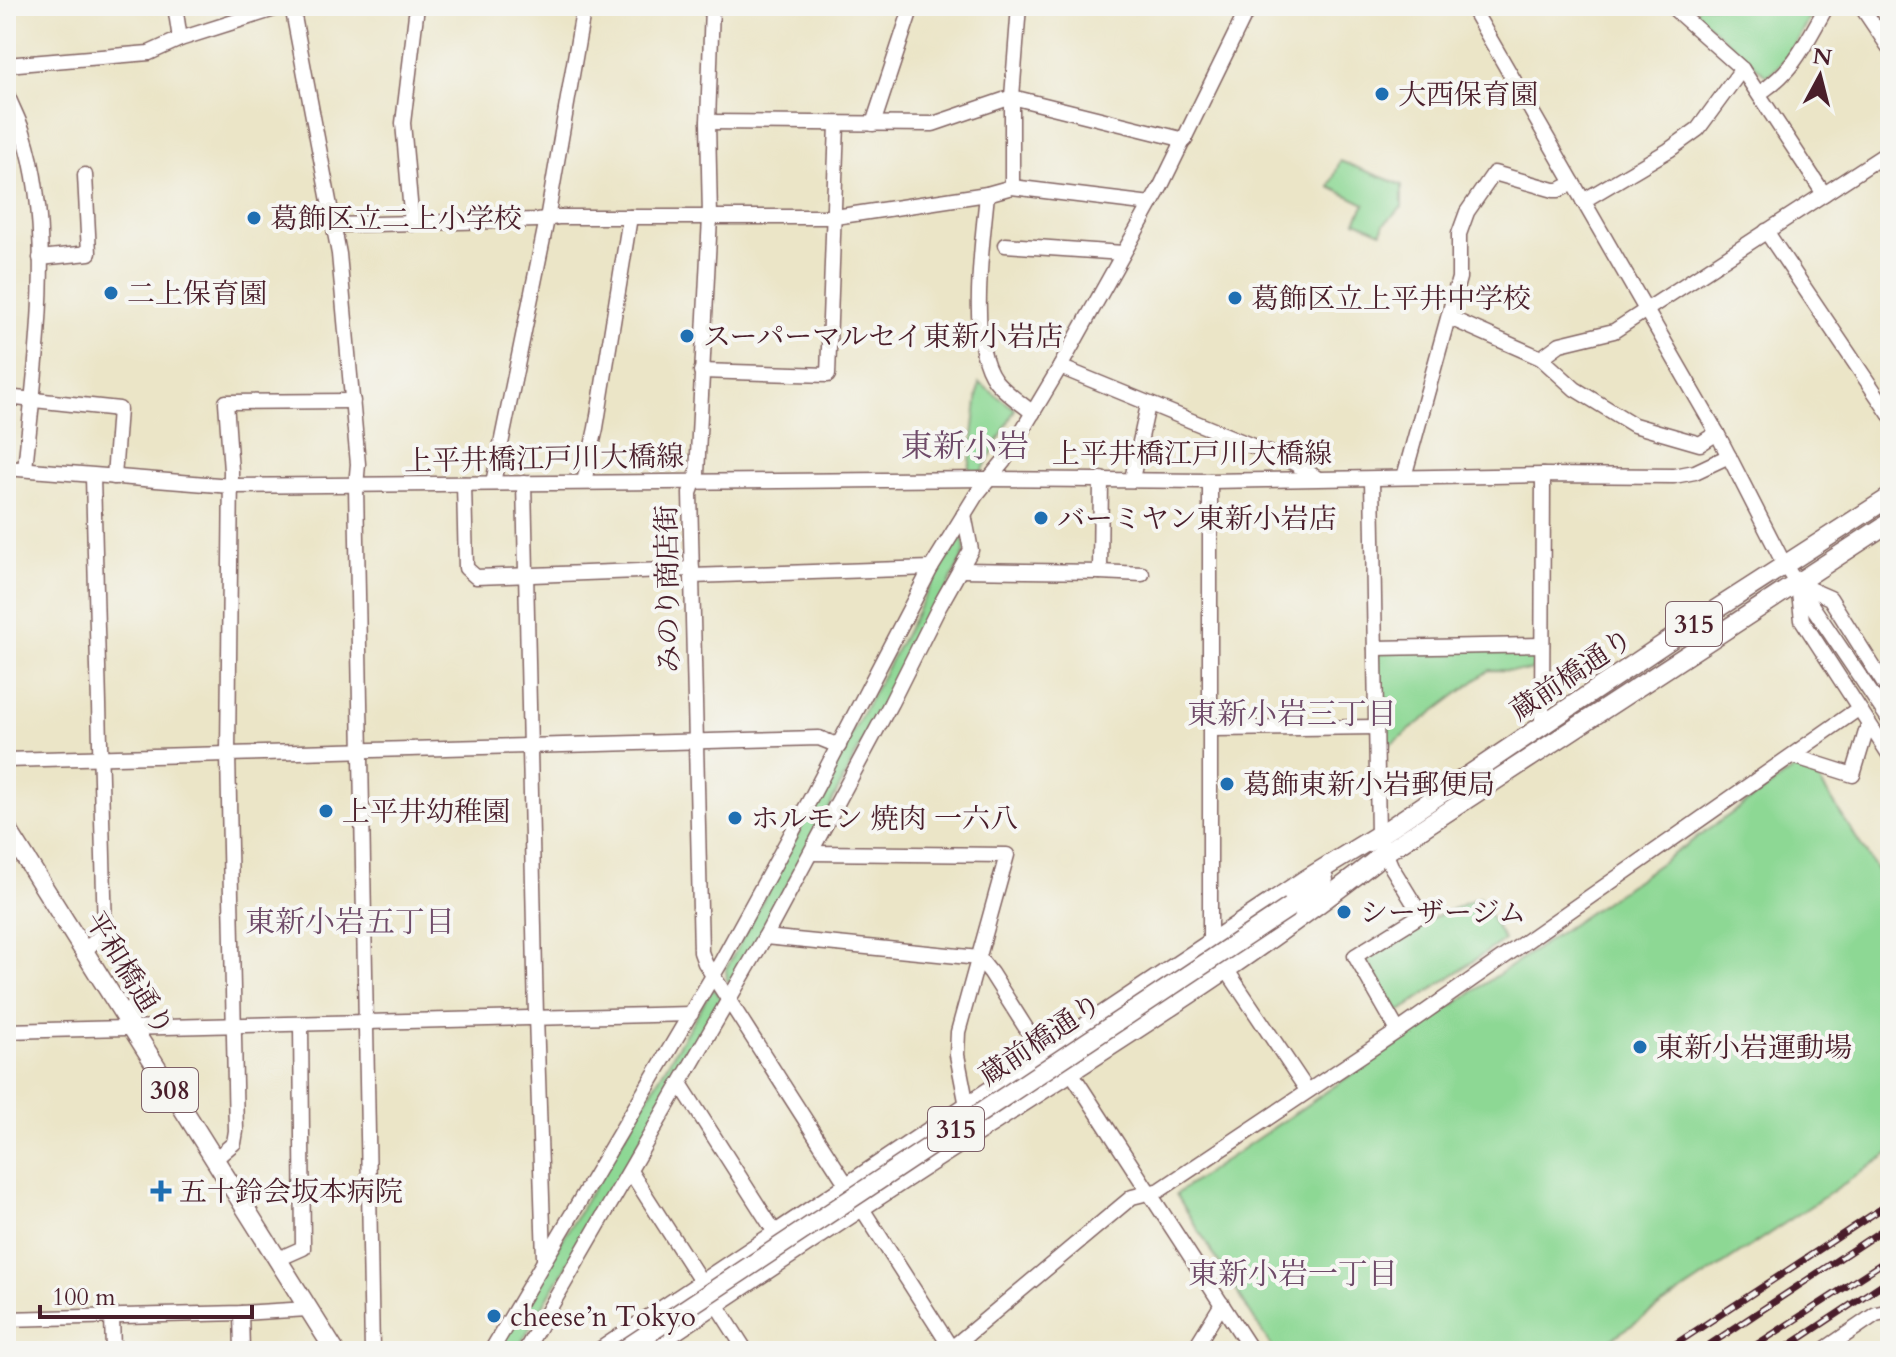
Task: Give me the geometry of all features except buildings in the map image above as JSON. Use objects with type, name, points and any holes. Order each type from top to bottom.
[{"type":"main road","name":"蔵前橋通り","points":[[1290,907],[1378,835],[1890,497]]},
{"type":"main road","name":"蔵前橋通り","points":[[622,1351],[1290,907],[1386,852],[1890,522]]},
{"type":"main road","name":"平和橋通り","points":[[6,827],[335,1351]]},
{"type":"main road","points":[[601,1351],[1210,943],[1378,835]]},
{"type":"main road","points":[[645,1351],[861,1206],[1226,969],[1320,905],[1386,852]]},
{"type":"main road","points":[[1090,1024],[1086,1032],[1087,1042],[1093,1049],[1102,1051]]},
{"type":"street","points":[[175,6],[180,39]]},
{"type":"street","points":[[6,65],[149,53],[180,39],[284,6]]},
{"type":"street","points":[[292,6],[339,254],[358,464],[372,1351]]},
{"type":"street","points":[[412,224],[403,123],[417,6]]},
{"type":"street","points":[[493,483],[547,219],[584,6]]},
{"type":"street","points":[[873,124],[912,6]]},
{"type":"street","points":[[1012,187],[1012,97],[1019,6]]},
{"type":"street","points":[[1471,6],[1717,433],[1785,566],[1890,721]]},
{"type":"street","points":[[1671,6],[1742,69],[1824,194]]},
{"type":"street","points":[[1760,93],[1791,68],[1827,6]]},
{"type":"street","points":[[1861,6],[1890,49]]},
{"type":"street","name":"みのり商店街","points":[[712,7],[708,122],[710,217],[697,474],[690,493],[701,952],[951,1350]]},
{"type":"street","points":[[491,1351],[714,975],[839,746],[931,568],[964,514],[1004,461],[1060,367],[1185,140],[1243,7]]},
{"type":"street","points":[[1583,201],[1669,150],[1698,129],[1742,69]]},
{"type":"street","points":[[6,92],[23,134],[34,186],[40,258],[25,469]]},
{"type":"street","points":[[708,122],[933,124],[1012,97],[1185,140]]},
{"type":"street","points":[[701,371],[828,375],[837,124]]},
{"type":"street","points":[[6,141],[23,134]]},
{"type":"street","points":[[1541,358],[1560,344],[1614,331],[1890,151]]},
{"type":"street","points":[[1404,477],[1450,318],[1459,278],[1459,234],[1467,212],[1494,173],[1554,190],[1573,183]]},
{"type":"street","points":[[40,258],[89,253],[85,175]]},
{"type":"street","points":[[334,225],[630,217],[835,217],[987,194],[1012,187],[1151,204]]},
{"type":"street","points":[[987,194],[980,272],[982,351],[995,380],[1033,413]]},
{"type":"street","points":[[584,482],[596,428],[630,217]]},
{"type":"street","points":[[1766,231],[1890,415]]},
{"type":"street","points":[[1005,245],[1123,253]]},
{"type":"street","points":[[1450,318],[1541,358],[1575,389],[1634,425],[1700,444],[1717,433]]},
{"type":"street","points":[[1060,367],[1294,463],[1317,478]]},
{"type":"street","points":[[6,397],[119,409],[114,477]]},
{"type":"street","points":[[214,1160],[234,1143],[228,754],[231,486],[226,402],[353,401]]},
{"type":"street","points":[[1132,479],[1148,405]]},
{"type":"street","name":"上平井橋江戸川大橋線","points":[[6,468],[231,486],[988,479],[1210,481],[1543,475],[1674,476],[1695,472],[1729,456]]},
{"type":"street","points":[[1542,728],[1543,475]]},
{"type":"street","points":[[83,952],[105,932],[93,477]]},
{"type":"street","points":[[1100,572],[1101,479]]},
{"type":"street","points":[[1372,479],[1378,835],[1421,915],[1355,956],[1398,1031]]},
{"type":"street","points":[[1210,481],[1210,943]]},
{"type":"street","points":[[524,483],[544,1258]]},
{"type":"street","points":[[464,484],[466,568],[476,577],[931,568]]},
{"type":"street","points":[[525,1351],[765,937],[961,570],[971,550],[964,514]]},
{"type":"street","points":[[961,570],[1142,574]]},
{"type":"street","points":[[1798,584],[1830,598],[1890,693]]},
{"type":"street","points":[[1798,584],[1802,620],[1890,756]]},
{"type":"street","points":[[1375,648],[1542,645]]},
{"type":"street","points":[[951,1350],[1132,1197],[1160,1190],[1398,1031],[1858,709]]},
{"type":"street","points":[[1793,756],[1853,775],[1868,725]]},
{"type":"street","points":[[1210,729],[1377,727]]},
{"type":"street","points":[[6,760],[819,738],[839,746]]},
{"type":"street","points":[[811,853],[1007,855],[957,1045],[967,1106]]},
{"type":"street","points":[[765,937],[979,958],[1049,1051],[1071,1071],[1252,1351]]},
{"type":"street","points":[[1226,969],[1307,1090]]},
{"type":"street","points":[[6,1031],[691,1014]]},
{"type":"street","points":[[276,1260],[303,1248],[301,1024]]},
{"type":"street","points":[[681,1085],[776,1234]]},
{"type":"street","points":[[630,1171],[702,1283]]},
{"type":"street","points":[[716,1304],[746,1351]]},
{"type":"street","points":[[1193,1351],[1222,1304]]},
{"type":"street","points":[[6,1319],[308,1309]]},
{"type":"street","points":[[1822,1351],[1876,1314],[1890,1311]]},
{"type":"street","points":[[241,1313],[242,1351]]},
{"type":"street","points":[[112,1316],[113,1351]]},
{"type":"green space","points":[[1698,6],[1815,6],[1789,54],[1767,76],[1696,14]]},
{"type":"green space","points":[[1340,161],[1402,185],[1402,207],[1384,224],[1381,232],[1356,221],[1365,204],[1330,187]]},
{"type":"green space","points":[[979,383],[1015,409],[981,473],[969,472]]},
{"type":"green space","points":[[962,533],[965,552],[893,696],[871,725],[734,982],[727,981],[726,969]]},
{"type":"green space","points":[[1376,649],[1530,650],[1537,656],[1537,665],[1530,671],[1489,670],[1382,751]]},
{"type":"green space","name":"東新小岩運動場","points":[[1802,764],[1811,768],[1890,890],[1890,1153],[1593,1351],[1274,1351],[1176,1194]]},
{"type":"green space","points":[[1479,897],[1504,940],[1399,1012],[1364,957],[1417,925]]},
{"type":"green space","points":[[714,989],[723,1000],[518,1348],[506,1351],[497,1349],[711,991]]},
{"type":"railway","points":[[1665,1351],[1890,1203]]},
{"type":"railway","points":[[1700,1351],[1890,1225]]},
{"type":"railway","points":[[1747,1351],[1890,1258]]},
{"type":"railway","points":[[1781,1351],[1890,1279]]},
{"type":"place","name":"大西保育園","points":[[1382,94]]},
{"type":"place","name":"葛飾区立二上小学校","points":[[254,218]]},
{"type":"place","name":"二上保育園","points":[[111,293]]},
{"type":"place","name":"葛飾区立上平井中学校","points":[[1235,298]]},
{"type":"place","name":"スーパーマルセイ東新小岩店","points":[[687,336]]},
{"type":"place","name":"バーミヤン東新小岩店","points":[[1041,518]]},
{"type":"place","name":"葛飾東新小岩郵便局","points":[[1227,784]]},
{"type":"place","name":"上平井幼稚園","points":[[326,811]]},
{"type":"place","name":"ホルモン 焼肉 一六八","points":[[735,818]]},
{"type":"place","name":"シーザージム","points":[[1344,912]]},
{"type":"place","name":"東新小岩運動場","points":[[1640,1047]]},
{"type":"place","name":"五十鈴会坂本病院","points":[[161,1191]]},
{"type":"place","name":"cheese’n Tokyo","points":[[494,1316]]},
{"type":"district","name":"東新小岩","points":[[965,446]]},
{"type":"district","name":"東新小岩三丁目","points":[[1292,714]]},
{"type":"district","name":"東新小岩五丁目","points":[[350,922]]},
{"type":"district","name":"東新小岩一丁目","points":[[1293,1274]]}]
